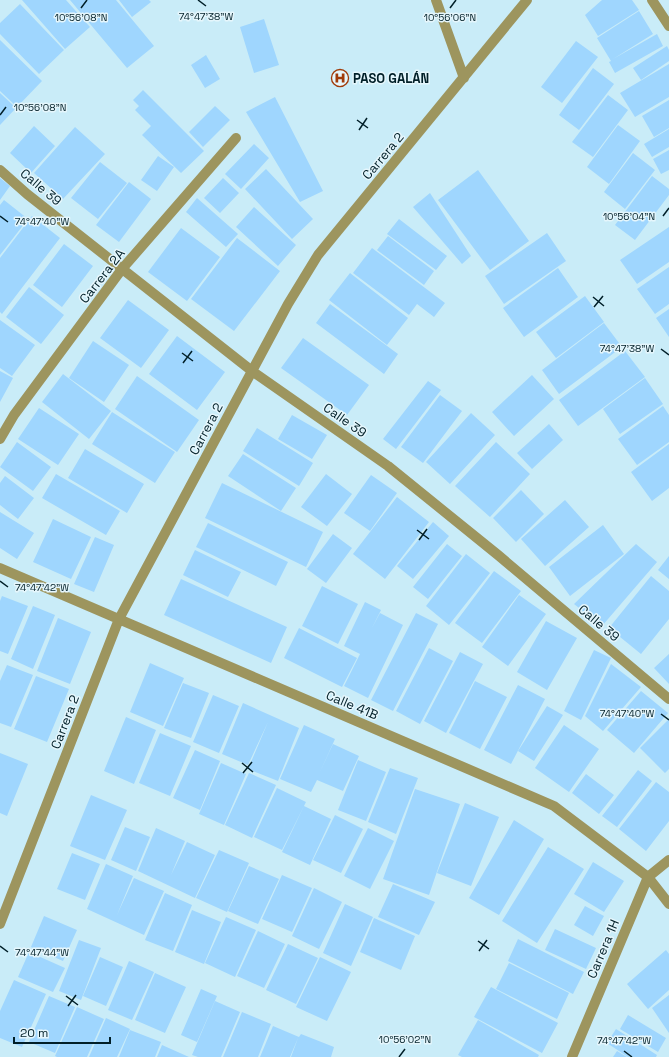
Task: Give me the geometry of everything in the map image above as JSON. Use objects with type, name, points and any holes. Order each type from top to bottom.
[{"type":"street","points":[[436,0],[464,78]]},
{"type":"street","name":"Carrera 2","points":[[0,924],[119,619],[288,304],[318,255],[527,0]]},
{"type":"street","points":[[652,0],[669,26]]},
{"type":"street","name":"Carrera 2A","points":[[0,439],[14,415],[122,269],[236,138]]},
{"type":"street","name":"Calle 39","points":[[0,170],[27,194],[252,371],[388,466],[498,555],[669,699]]},
{"type":"street","name":"Calle 41B","points":[[0,568],[554,806],[648,877],[669,904]]},
{"type":"street","name":"Carrera 1H","points":[[572,1057],[648,877],[669,860]]},
{"type":"building","points":[[22,0],[66,0],[90,27],[65,49]]},
{"type":"building","points":[[70,0],[116,0],[154,46],[127,68]]},
{"type":"building","points":[[119,0],[149,0],[151,2],[132,17]]},
{"type":"building","points":[[602,0],[632,0],[639,10],[598,36],[585,15]]},
{"type":"building","points":[[20,4],[64,50],[39,74],[0,34],[0,23]]},
{"type":"building","points":[[639,11],[653,34],[613,59],[657,34],[663,46],[615,73],[609,62],[611,61],[597,38]]},
{"type":"building","points":[[264,19],[279,65],[254,73],[240,27]]},
{"type":"building","points":[[0,40],[42,81],[17,107],[0,91]]},
{"type":"building","points":[[576,41],[598,57],[562,103],[541,87]]},
{"type":"building","points":[[667,46],[669,50],[669,61],[641,80],[633,68]]},
{"type":"building","points":[[206,55],[220,79],[205,88],[191,65]]},
{"type":"building","points":[[669,64],[669,97],[635,117],[620,93]]},
{"type":"building","points":[[593,68],[614,84],[579,130],[559,115]]},
{"type":"building","points":[[143,90],[204,151],[181,173],[142,135],[151,126],[135,110],[139,106],[133,100]]},
{"type":"building","points":[[0,93],[16,108],[0,125]]},
{"type":"building","points":[[608,95],[628,110],[593,157],[572,142]]},
{"type":"building","points":[[275,97],[323,191],[300,202],[246,112]]},
{"type":"building","points":[[669,100],[669,128],[654,137],[642,116]]},
{"type":"building","points":[[215,106],[230,120],[203,147],[189,132]]},
{"type":"building","points":[[618,125],[640,141],[609,184],[587,167]]},
{"type":"building","points":[[34,126],[55,146],[31,173],[10,153]]},
{"type":"building","points":[[75,127],[105,154],[63,199],[34,173]]},
{"type":"building","points":[[669,129],[669,147],[652,157],[644,144]]},
{"type":"building","points":[[254,144],[269,158],[241,189],[225,174]]},
{"type":"building","points":[[669,150],[669,170],[661,174],[653,159]]},
{"type":"building","points":[[633,153],[655,170],[625,209],[604,192]]},
{"type":"building","points":[[158,156],[174,167],[157,191],[141,180]]},
{"type":"building","points":[[100,162],[127,183],[98,219],[71,198]]},
{"type":"building","points":[[266,169],[313,219],[292,239],[245,189]]},
{"type":"building","points":[[478,170],[529,241],[490,270],[438,200]]},
{"type":"building","points":[[652,176],[669,189],[669,195],[635,240],[615,225]]},
{"type":"building","points":[[0,178],[10,186],[0,200]]},
{"type":"building","points":[[223,178],[239,193],[220,213],[204,198]]},
{"type":"building","points":[[129,182],[151,199],[119,242],[96,225]]},
{"type":"building","points":[[430,193],[471,256],[462,264],[413,207]]},
{"type":"building","points":[[197,198],[238,234],[226,247],[186,212]]},
{"type":"building","points":[[4,200],[28,219],[0,255],[0,205]]},
{"type":"building","points":[[254,207],[296,245],[278,266],[236,227]]},
{"type":"building","points":[[32,216],[60,238],[2,314],[0,312],[0,258]]},
{"type":"building","points":[[399,219],[447,256],[436,270],[387,234]]},
{"type":"building","points":[[669,227],[669,262],[637,284],[620,260]]},
{"type":"building","points":[[181,228],[220,257],[187,301],[148,272]]},
{"type":"building","points":[[547,233],[566,261],[504,304],[485,276]]},
{"type":"building","points":[[388,236],[434,271],[424,285],[377,250]]},
{"type":"building","points":[[237,238],[280,271],[234,331],[191,299]]},
{"type":"building","points":[[64,244],[93,266],[62,307],[33,285]]},
{"type":"building","points":[[372,248],[445,303],[434,317],[417,304],[409,315],[353,273]]},
{"type":"building","points":[[669,267],[669,304],[655,314],[637,289]]},
{"type":"building","points":[[558,268],[578,297],[524,337],[503,308]]},
{"type":"building","points":[[350,273],[408,318],[387,345],[329,300]]},
{"type":"building","points":[[29,287],[64,315],[41,344],[6,317]]},
{"type":"building","points":[[585,296],[604,322],[556,358],[536,332]]},
{"type":"building","points":[[128,300],[169,330],[141,368],[100,338]]},
{"type":"building","points":[[330,304],[398,354],[384,374],[316,323]]},
{"type":"building","points":[[669,309],[669,337],[656,318]]},
{"type":"building","points":[[0,320],[35,345],[12,376],[0,368]]},
{"type":"building","points":[[604,323],[622,347],[559,394],[542,370]]},
{"type":"building","points":[[177,336],[225,372],[197,410],[149,374]]},
{"type":"building","points":[[303,338],[369,385],[347,415],[281,368]]},
{"type":"building","points":[[93,341],[129,365],[104,402],[69,378]]},
{"type":"building","points":[[625,351],[645,377],[578,426],[559,400]]},
{"type":"building","points":[[0,371],[13,378],[0,402]]},
{"type":"building","points":[[63,374],[111,411],[89,439],[42,402]]},
{"type":"building","points":[[532,375],[554,399],[514,436],[492,412]]},
{"type":"building","points":[[137,376],[199,420],[177,452],[115,409]]},
{"type":"building","points":[[645,378],[663,404],[620,434],[603,409]]},
{"type":"building","points":[[428,381],[441,390],[396,449],[383,439]]},
{"type":"building","points":[[440,395],[462,411],[423,463],[401,447]]},
{"type":"building","points":[[663,406],[669,415],[669,442],[637,465],[618,439]]},
{"type":"building","points":[[39,408],[79,434],[58,465],[18,439]]},
{"type":"building","points":[[112,412],[175,452],[155,483],[92,444]]},
{"type":"building","points":[[471,413],[495,435],[450,484],[426,462]]},
{"type":"building","points":[[292,415],[327,435],[312,459],[278,439]]},
{"type":"building","points":[[549,424],[563,440],[532,469],[517,453]]},
{"type":"building","points":[[257,428],[313,463],[299,486],[243,451]]},
{"type":"building","points":[[17,442],[51,467],[33,491],[0,467]]},
{"type":"building","points":[[496,442],[530,474],[490,517],[455,486]]},
{"type":"building","points":[[669,444],[669,488],[652,501],[631,472]]},
{"type":"building","points":[[85,449],[144,484],[127,513],[68,478]]},
{"type":"building","points":[[243,454],[296,488],[281,511],[228,476]]},
{"type":"building","points":[[56,474],[120,511],[106,535],[42,498]]},
{"type":"building","points":[[326,474],[352,494],[327,526],[301,507]]},
{"type":"building","points":[[371,475],[397,493],[370,531],[344,513]]},
{"type":"building","points":[[5,476],[34,498],[18,519],[0,505],[0,483]]},
{"type":"building","points":[[222,483],[323,532],[306,567],[205,518]]},
{"type":"building","points":[[521,490],[544,514],[516,542],[493,518]]},
{"type":"building","points":[[397,497],[429,522],[385,579],[353,554]]},
{"type":"building","points":[[565,500],[589,527],[545,566],[521,539]]},
{"type":"building","points":[[0,512],[34,533],[17,559],[0,548]]},
{"type":"building","points":[[53,519],[91,537],[71,579],[33,562]]},
{"type":"building","points":[[433,522],[449,536],[413,579],[397,566]]},
{"type":"building","points":[[208,523],[288,562],[276,586],[196,547]]},
{"type":"building","points":[[603,525],[624,554],[570,596],[549,567]]},
{"type":"building","points":[[333,534],[352,548],[326,583],[307,569]]},
{"type":"building","points":[[95,537],[114,545],[94,592],[74,584]]},
{"type":"building","points":[[447,544],[462,556],[428,599],[413,587]]},
{"type":"building","points":[[636,544],[657,562],[602,626],[574,604]]},
{"type":"building","points":[[195,550],[241,572],[228,597],[183,575]]},
{"type":"building","points":[[466,554],[490,573],[449,625],[426,606]]},
{"type":"building","points":[[669,556],[669,579],[658,570]]},
{"type":"building","points":[[494,571],[521,591],[482,643],[455,623]]},
{"type":"building","points":[[651,576],[669,591],[669,619],[641,654],[609,628]]},
{"type":"building","points":[[181,579],[287,627],[271,663],[164,615]]},
{"type":"building","points":[[322,586],[358,604],[338,644],[302,626]]},
{"type":"building","points":[[519,595],[546,614],[508,666],[482,647]]},
{"type":"building","points":[[2,596],[28,606],[8,654],[0,651],[0,601]]},
{"type":"building","points":[[365,602],[381,610],[372,628],[380,613],[403,625],[368,698],[344,686],[360,654],[344,646]]},
{"type":"building","points":[[33,606],[55,615],[33,669],[11,659]]},
{"type":"building","points":[[416,613],[438,624],[393,711],[371,700]]},
{"type":"building","points":[[58,618],[91,632],[70,684],[37,671]]},
{"type":"building","points":[[546,621],[577,638],[547,690],[517,672]]},
{"type":"building","points":[[299,628],[357,658],[342,687],[284,658]]},
{"type":"building","points":[[429,648],[453,661],[420,724],[396,711]]},
{"type":"building","points":[[594,650],[611,658],[581,720],[564,711]]},
{"type":"building","points":[[460,652],[483,664],[446,733],[424,721]]},
{"type":"building","points":[[669,654],[669,684],[654,668]]},
{"type":"building","points":[[150,663],[184,678],[163,726],[130,712]]},
{"type":"building","points":[[611,664],[641,687],[603,731],[585,716]]},
{"type":"building","points":[[7,665],[33,675],[11,727],[0,723],[0,681]]},
{"type":"building","points":[[36,676],[69,689],[47,742],[14,729]]},
{"type":"building","points":[[475,681],[507,697],[480,749],[449,733]]},
{"type":"building","points":[[183,683],[209,693],[191,738],[164,728]]},
{"type":"building","points":[[518,685],[545,699],[511,764],[484,750]]},
{"type":"building","points":[[641,691],[668,713],[634,753],[607,730]]},
{"type":"building","points":[[213,695],[239,706],[219,753],[193,742]]},
{"type":"building","points":[[243,703],[299,728],[278,781],[248,769],[268,722],[248,765],[222,754]]},
{"type":"building","points":[[547,706],[563,715],[534,761],[518,751]]},
{"type":"building","points":[[126,717],[156,730],[134,784],[104,771]]},
{"type":"building","points":[[669,719],[669,769],[665,773],[640,748]]},
{"type":"building","points":[[304,725],[335,739],[319,774],[333,744],[359,756],[343,791],[317,780],[311,792],[280,779]]},
{"type":"building","points":[[564,725],[599,749],[569,792],[535,768]]},
{"type":"building","points":[[160,733],[191,746],[170,796],[139,783]]},
{"type":"building","points":[[195,750],[220,761],[200,810],[173,798]]},
{"type":"building","points":[[0,753],[28,764],[7,816],[0,813]]},
{"type":"building","points":[[358,760],[386,772],[366,821],[338,810]]},
{"type":"building","points":[[221,763],[246,774],[224,825],[199,814]]},
{"type":"building","points":[[390,768],[418,778],[396,834],[368,822]]},
{"type":"building","points":[[638,770],[652,781],[617,827],[602,816]]},
{"type":"building","points":[[249,773],[276,785],[252,838],[225,825]]},
{"type":"building","points":[[586,774],[614,795],[599,814],[572,793]]},
{"type":"building","points":[[656,782],[669,792],[669,821],[646,851],[619,829]]},
{"type":"building","points":[[277,788],[306,802],[282,850],[254,837]]},
{"type":"building","points":[[415,789],[460,804],[429,895],[383,879]]},
{"type":"building","points":[[91,795],[127,810],[105,860],[70,846]]},
{"type":"building","points":[[465,803],[499,817],[471,886],[437,873]]},
{"type":"building","points":[[304,806],[331,819],[310,865],[282,852]]},
{"type":"building","points":[[335,815],[363,829],[341,873],[313,860]]},
{"type":"building","points":[[514,820],[544,839],[499,915],[469,898]]},
{"type":"building","points":[[125,827],[150,837],[136,871],[111,860]]},
{"type":"building","points":[[156,828],[185,841],[171,875],[187,842],[215,855],[195,898],[138,871]]},
{"type":"building","points":[[368,828],[394,841],[370,889],[344,876]]},
{"type":"building","points":[[548,847],[584,869],[537,943],[502,921]]},
{"type":"building","points":[[219,850],[249,863],[227,912],[196,898]]},
{"type":"building","points":[[72,853],[100,864],[85,900],[57,889]]},
{"type":"building","points":[[593,862],[624,881],[604,912],[574,894]]},
{"type":"building","points":[[106,864],[133,876],[117,915],[134,878],[164,891],[144,935],[87,909]]},
{"type":"building","points":[[249,866],[279,879],[258,924],[228,911]]},
{"type":"building","points":[[282,875],[312,888],[292,932],[262,919]]},
{"type":"building","points":[[393,884],[435,902],[419,935],[378,917]]},
{"type":"building","points":[[314,888],[342,902],[319,949],[292,936]]},
{"type":"building","points":[[165,893],[192,905],[173,951],[145,940]]},
{"type":"building","points":[[345,904],[373,917],[351,966],[323,953]]},
{"type":"building","points":[[585,906],[604,916],[593,936],[574,925]]},
{"type":"building","points":[[192,910],[221,922],[204,964],[175,952]]},
{"type":"building","points":[[44,916],[77,930],[63,961],[31,947]]},
{"type":"building","points":[[226,917],[256,930],[235,977],[205,963]]},
{"type":"building","points":[[374,918],[415,936],[401,970],[360,952]]},
{"type":"building","points":[[555,929],[596,948],[586,969],[545,950]]},
{"type":"building","points":[[258,931],[285,944],[264,988],[237,976]]},
{"type":"building","points":[[518,939],[584,972],[573,994],[508,961]]},
{"type":"building","points":[[79,940],[101,948],[81,1000],[59,991]]},
{"type":"building","points":[[288,944],[318,958],[296,1004],[266,990]]},
{"type":"building","points":[[666,950],[669,954],[669,990],[648,1009],[627,984]]},
{"type":"building","points":[[29,952],[65,968],[53,992],[18,977]]},
{"type":"building","points":[[100,957],[123,967],[106,1006],[83,996]]},
{"type":"building","points":[[320,957],[351,972],[327,1021],[296,1007]]},
{"type":"building","points":[[129,961],[154,972],[132,1020],[108,1010]]},
{"type":"building","points":[[509,963],[569,993],[557,1019],[496,989]]},
{"type":"building","points":[[155,973],[186,987],[165,1033],[135,1020]]},
{"type":"building","points":[[14,980],[46,994],[22,1047],[0,1038],[0,1011]]},
{"type":"building","points":[[491,987],[558,1023],[542,1053],[474,1017]]},
{"type":"building","points":[[201,989],[217,996],[197,1042],[181,1035]]},
{"type":"building","points":[[669,995],[669,1033],[652,1008]]},
{"type":"building","points":[[49,996],[75,1007],[55,1053],[29,1042]]},
{"type":"building","points":[[215,1001],[240,1012],[221,1057],[198,1057],[192,1055]]},
{"type":"building","points":[[77,1007],[104,1019],[87,1057],[57,1057],[55,1056]]},
{"type":"building","points":[[242,1012],[271,1024],[258,1057],[223,1057]]},
{"type":"building","points":[[628,1015],[666,1038],[658,1052],[620,1029]]},
{"type":"building","points":[[106,1018],[130,1029],[117,1057],[89,1057]]},
{"type":"building","points":[[478,1020],[539,1055],[538,1057],[462,1057],[458,1055]]},
{"type":"building","points":[[273,1026],[299,1037],[301,1034],[334,1047],[331,1057],[291,1057],[298,1038],[290,1057],[260,1057]]},
{"type":"building","points":[[616,1029],[657,1055],[656,1057],[628,1057],[607,1043]]},
{"type":"building","points":[[130,1030],[161,1042],[155,1057],[119,1057]]},
{"type":"building","points":[[162,1045],[189,1057],[157,1057]]},
{"type":"building","points":[[617,1051],[627,1057],[613,1057]]},
{"type":"place","name":"PASO GALÁN","points":[[340,78]]}]
